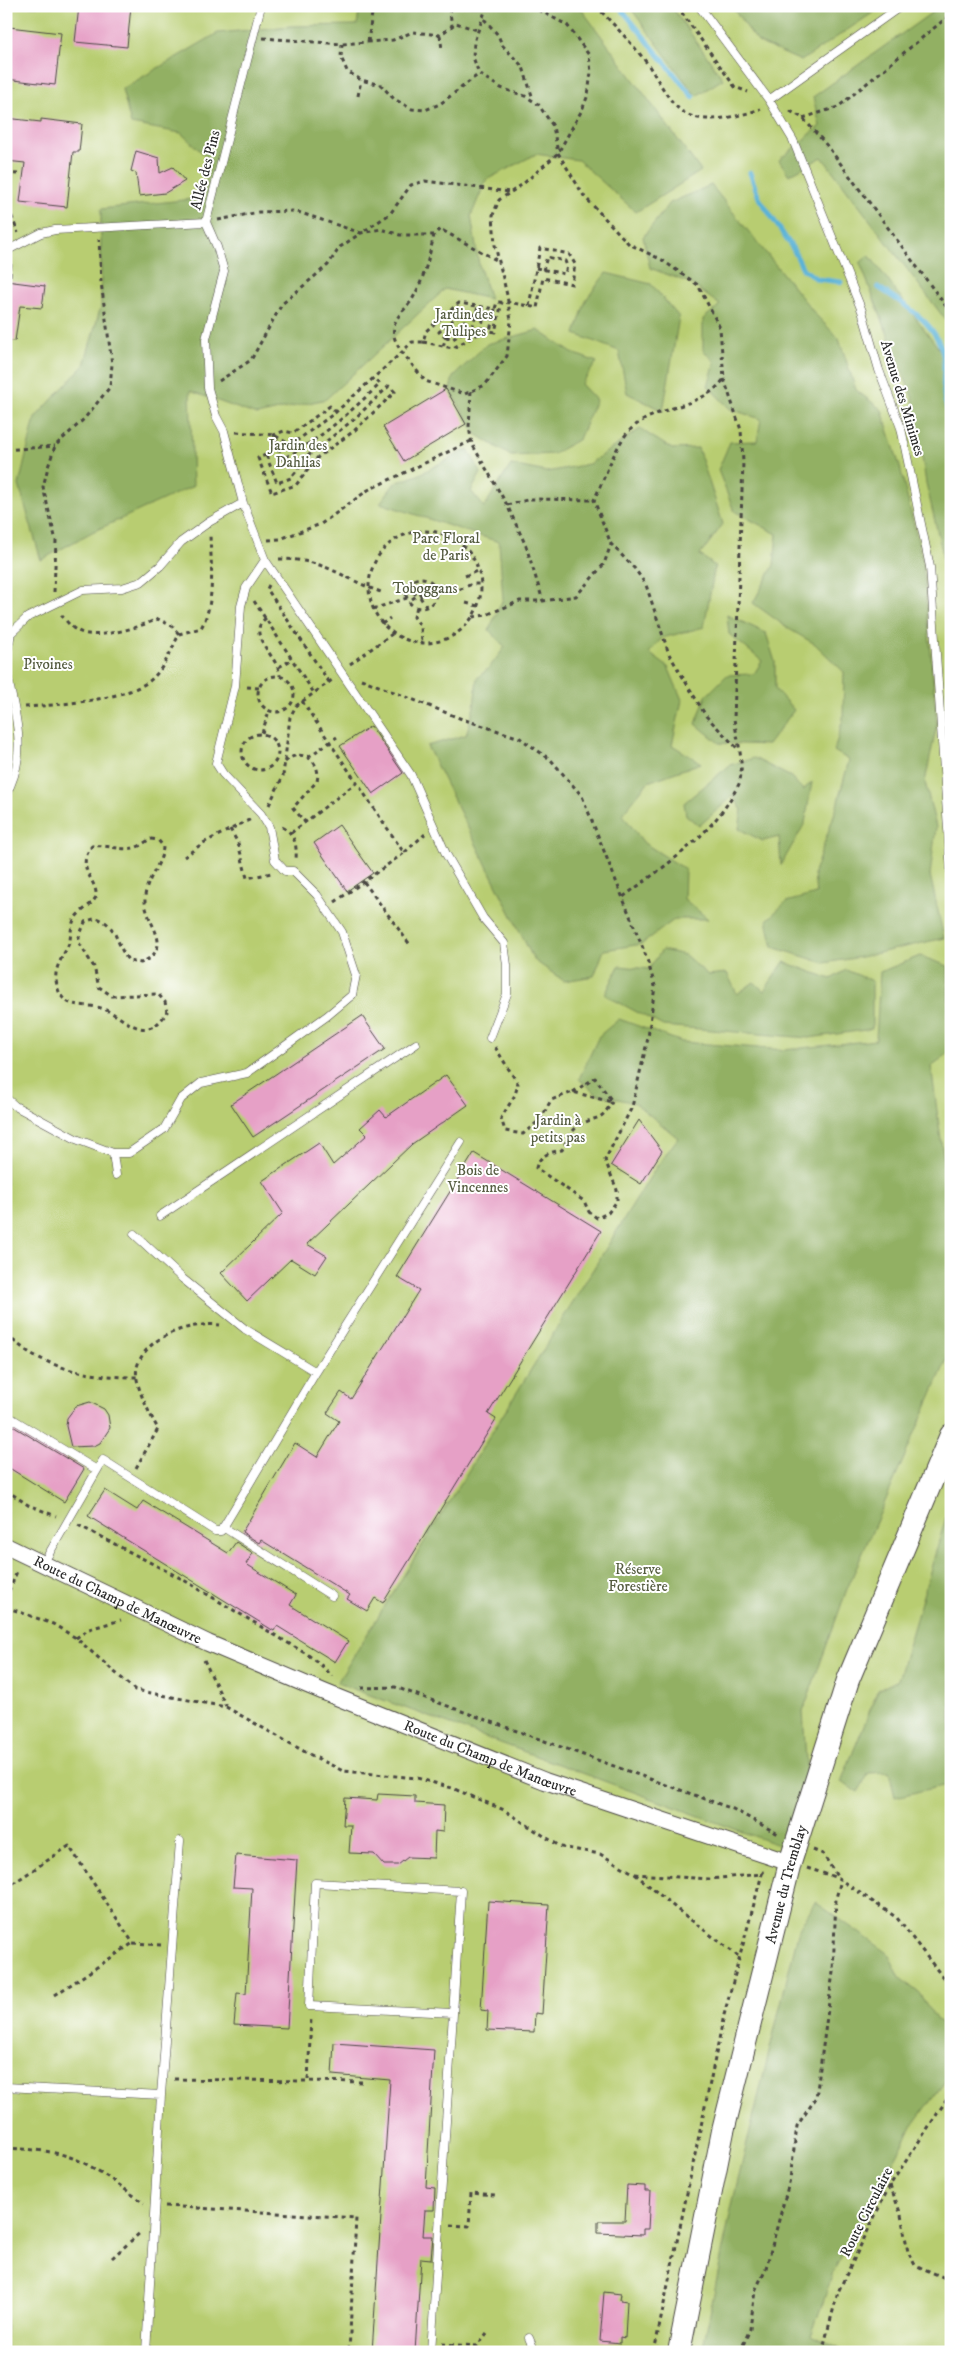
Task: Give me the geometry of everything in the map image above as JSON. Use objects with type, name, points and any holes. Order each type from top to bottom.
[{"type":"main road","name":"Avenue du Tremblay","points":[[679,2352],[723,2131],[786,1854],[848,1680],[951,1435]]},
{"type":"street","name":"Route du Champ de Manœuvre","points":[[6,1546],[208,1643],[526,1774],[786,1854]]},
{"type":"lane","name":"Allée des Pins","points":[[261,6],[206,222],[218,247],[224,271],[206,338],[208,388],[216,416],[224,431],[243,503],[265,560],[412,775],[432,827],[483,918],[504,943],[507,965],[507,994],[490,1038]]},
{"type":"lane","name":"Avenue des Minimes","points":[[699,6],[769,100],[793,140],[862,311],[879,370],[901,428],[930,567],[951,872]]},
{"type":"lane","points":[[769,100],[901,6]]},
{"type":"lane","points":[[6,251],[41,233],[55,230],[206,222]]},
{"type":"lane","points":[[6,657],[11,633],[28,617],[83,590],[122,588],[141,582],[160,566],[181,542],[209,522],[243,503]]},
{"type":"lane","points":[[6,1098],[15,1106],[76,1139],[113,1153],[129,1153],[164,1129],[181,1099],[201,1083],[247,1073],[327,1016],[352,995],[356,975],[351,953],[342,932],[326,908],[289,871],[275,860],[269,827],[261,814],[223,774],[216,763],[235,686],[242,606],[246,588],[265,560]]},
{"type":"lane","points":[[6,670],[20,734],[19,759],[13,781],[6,794]]},
{"type":"lane","points":[[160,1216],[416,1044]]},
{"type":"lane","points":[[44,1564],[103,1460],[220,1532],[316,1372],[461,1142]]},
{"type":"lane","points":[[113,1153],[116,1175]]},
{"type":"lane","points":[[134,1234],[183,1279],[245,1328],[316,1372]]},
{"type":"lane","points":[[6,1415],[97,1470]]},
{"type":"lane","points":[[223,1527],[332,1596]]},
{"type":"lane","points":[[146,2352],[161,2095],[180,1841]]},
{"type":"lane","points":[[431,2348],[453,2014],[460,1891],[315,1883],[309,2006],[453,2014]]},
{"type":"lane","points":[[6,2087],[161,2095]]},
{"type":"lane","points":[[529,2338],[535,2352]]},
{"type":"path","points":[[368,42],[373,6]]},
{"type":"path","points":[[487,6],[484,19],[477,30],[473,57],[479,74],[501,88],[533,100]]},
{"type":"path","points":[[499,261],[440,229],[434,235],[426,270],[414,298],[395,322],[393,330],[396,344],[425,381],[465,394],[485,385],[507,356],[512,321],[493,232],[493,215],[499,200],[558,153],[588,95],[591,72],[588,54],[567,25],[531,6]]},
{"type":"path","points":[[596,6],[643,58],[677,108],[694,116],[714,119],[739,116],[762,109],[769,100]]},
{"type":"path","points":[[677,6],[735,87],[769,100],[803,118],[829,148],[951,313]]},
{"type":"path","points":[[449,8],[452,25]]},
{"type":"path","points":[[803,118],[838,107],[951,14]]},
{"type":"path","points":[[484,19],[498,35],[502,45],[523,67],[533,100],[553,126],[558,153],[584,196],[629,244],[662,260],[698,285],[720,328],[724,379],[741,430],[743,462],[734,663],[734,719],[739,750],[740,781],[727,806],[702,835],[623,897]]},
{"type":"path","points":[[253,37],[342,44],[393,40],[413,32],[440,35],[452,25],[461,24],[477,30]]},
{"type":"path","points":[[440,35],[442,49]]},
{"type":"path","points":[[342,44],[340,50],[347,70],[361,80],[381,84],[394,100],[406,107],[425,110],[450,98],[479,74]]},
{"type":"path","points":[[358,96],[361,80]]},
{"type":"path","points":[[6,173],[18,174]]},
{"type":"path","points":[[208,388],[251,360],[282,304],[328,265],[340,247],[390,214],[411,185],[425,181],[511,192]]},
{"type":"path","points":[[6,201],[22,243]]},
{"type":"path","points":[[206,222],[259,212],[295,211],[361,233],[380,229],[400,235],[434,235]]},
{"type":"path","points":[[98,228],[101,282],[112,364],[110,387],[84,419],[55,446],[43,487],[56,541],[53,606],[76,631],[87,635],[114,632],[158,619],[172,626],[179,634]]},
{"type":"path","points":[[502,302],[495,332],[490,331],[497,302],[502,302],[509,303],[537,308],[543,278],[572,284],[576,264],[569,254],[540,248],[529,306]]},
{"type":"path","points":[[536,268],[543,270],[565,274],[567,266],[565,261],[546,257],[543,270]]},
{"type":"path","points":[[423,342],[426,331],[459,303],[495,309]]},
{"type":"path","points":[[476,315],[462,312],[438,332],[454,339],[471,327],[476,315],[478,306]]},
{"type":"path","points":[[224,431],[274,435],[291,445],[336,412],[412,342],[423,342],[452,348],[480,333],[486,308]]},
{"type":"path","points":[[443,346],[448,338],[447,335],[464,321],[471,327],[481,329]]},
{"type":"path","points":[[374,378],[386,389]]},
{"type":"path","points":[[724,379],[718,388],[646,418],[628,431],[594,500],[611,544],[635,569],[646,585],[669,654],[706,716],[739,750]]},
{"type":"path","points":[[274,435],[282,459],[299,450],[346,416],[380,384]]},
{"type":"path","points":[[266,455],[277,483],[291,478],[309,455],[353,420],[389,386],[395,392],[354,431],[318,457],[296,485],[272,494],[258,458],[279,450]]},
{"type":"path","points":[[471,391],[469,427],[471,441],[507,505],[526,546],[543,601]]},
{"type":"path","points":[[274,435],[284,431],[293,433],[330,406],[336,412]]},
{"type":"path","points":[[258,540],[280,539],[321,524],[368,490],[471,441]]},
{"type":"path","points":[[6,450],[55,446]]},
{"type":"path","points":[[507,505],[531,500],[594,500]]},
{"type":"path","points":[[15,708],[64,704],[116,695],[153,679],[179,634],[201,628],[207,618],[212,573],[209,522]]},
{"type":"path","points":[[430,531],[448,536],[464,547],[478,570],[481,584],[478,606],[473,617],[461,631],[444,640],[422,644],[408,641],[392,634],[382,624],[373,610],[368,587],[372,568],[380,552],[394,540],[411,533],[430,531]]},
{"type":"path","points":[[473,617],[486,615],[520,601],[543,601],[576,596],[604,564],[611,544]]},
{"type":"path","points":[[265,560],[298,559],[327,566],[382,592]]},
{"type":"path","points":[[465,576],[478,570]]},
{"type":"path","points":[[408,585],[414,580],[421,578],[434,584],[436,591],[435,599],[431,604],[417,607]]},
{"type":"path","points":[[278,579],[271,583],[267,589],[329,682]]},
{"type":"path","points":[[436,591],[456,591],[472,584],[481,584]]},
{"type":"path","points":[[408,585],[419,594],[426,606]]},
{"type":"path","points":[[408,585],[410,597],[417,607]]},
{"type":"path","points":[[246,588],[314,693]]},
{"type":"path","points":[[373,610],[419,594]]},
{"type":"path","points":[[466,602],[478,606]]},
{"type":"path","points":[[431,604],[432,609]]},
{"type":"path","points":[[417,607],[414,617],[421,627],[422,644]]},
{"type":"path","points":[[266,618],[259,629],[260,639],[279,667],[280,676]]},
{"type":"path","points":[[382,624],[390,618]]},
{"type":"path","points":[[184,857],[203,843],[261,814],[270,805],[283,776],[290,717],[296,706],[392,634]]},
{"type":"path","points":[[279,667],[291,660]]},
{"type":"path","points":[[341,672],[462,719],[520,738],[551,760],[582,796],[646,956],[655,986],[648,1038],[632,1107],[605,1160],[616,1190],[617,1201],[608,1213],[597,1218],[589,1212],[584,1201],[536,1168],[537,1162],[548,1153],[562,1150],[572,1132],[581,1124],[604,1115],[612,1102]]},
{"type":"path","points":[[271,676],[280,676],[288,679],[293,686],[295,695],[292,703],[286,710],[278,712],[269,711],[262,705],[258,697],[259,688],[263,681],[271,676]]},
{"type":"path","points":[[302,701],[404,853]]},
{"type":"path","points":[[262,733],[269,711]]},
{"type":"path","points":[[262,733],[276,742],[278,751],[276,759],[271,766],[263,770],[254,769],[242,757],[242,748],[246,740],[252,735],[262,733]]},
{"type":"path","points":[[308,757],[337,737]]},
{"type":"path","points":[[278,751],[286,751]]},
{"type":"path","points":[[284,762],[295,755],[308,757],[318,767],[318,781],[293,808],[305,822]]},
{"type":"path","points":[[291,833],[356,783]]},
{"type":"path","points":[[230,829],[238,843],[247,878],[289,871],[297,850],[291,833],[280,827],[269,827]]},
{"type":"path","points":[[326,908],[404,853],[432,827]]},
{"type":"path","points":[[151,838],[158,840],[163,846],[161,859],[145,895],[148,914],[159,937],[158,948],[154,955],[141,963],[129,961],[121,950],[115,931],[104,921],[96,918],[85,922],[79,936],[80,948],[94,967],[99,988],[104,993],[125,997],[154,993],[162,997],[167,1012],[157,1024],[146,1029],[133,1027],[104,1009],[74,1006],[68,1003],[61,995],[56,979],[59,963],[67,949],[76,918],[96,896],[97,892],[88,876],[85,864],[88,851],[92,846],[131,848],[151,838]]},
{"type":"path","points":[[364,882],[411,946]]},
{"type":"path","points":[[490,1038],[518,1084],[515,1095],[501,1118],[505,1132],[523,1134],[541,1120],[551,1100],[573,1092],[595,1078],[612,1102]]},
{"type":"path","points":[[573,1092],[612,1102]]},
{"type":"path","points":[[131,1478],[158,1429],[144,1402],[137,1377],[137,1367],[147,1350],[173,1330],[208,1324],[245,1328]]},
{"type":"path","points":[[6,1336],[30,1353],[54,1366],[79,1373],[110,1377],[137,1377]]},
{"type":"path","points":[[6,1490],[28,1505],[103,1536],[182,1579],[308,1655],[320,1664],[335,1680],[326,1676]]},
{"type":"path","points":[[27,1556],[19,1567],[9,1591],[7,1607],[53,1624],[76,1638],[135,1690],[226,1707],[343,1771],[417,1778],[452,1788],[504,1810],[561,1847],[600,1854],[635,1874],[738,1956]]},
{"type":"path","points":[[76,1638],[89,1628],[123,1619]]},
{"type":"path","points":[[201,1654],[226,1707]]},
{"type":"path","points":[[355,1686],[363,1688],[395,1687],[733,1810],[775,1832],[786,1854],[840,1879],[897,1918],[951,1988]]},
{"type":"path","points":[[6,1888],[69,1846],[133,1943]]},
{"type":"path","points":[[654,2352],[720,2034],[738,1956],[762,1874],[786,1854],[823,1854],[840,1879],[836,1898],[834,1972],[816,2098],[796,2126],[790,2179],[766,2268],[755,2290],[750,2329],[740,2352]]},
{"type":"path","points":[[635,1874],[709,1879],[762,1874]]},
{"type":"path","points":[[55,1996],[133,1943],[172,1946]]},
{"type":"path","points":[[308,2080],[311,2006]]},
{"type":"path","points":[[173,2079],[366,2082]]},
{"type":"path","name":"Route Circulaire","points":[[822,2352],[838,2292],[890,2185],[951,2093]]},
{"type":"path","points":[[6,2148],[60,2154],[79,2160],[98,2170],[144,2204]]},
{"type":"path","points":[[890,2185],[901,2215],[908,2252],[915,2265],[945,2278],[951,2284]]},
{"type":"path","points":[[439,2224],[469,2226],[471,2193],[495,2195]]},
{"type":"path","points":[[164,2206],[356,2218],[349,2352]]},
{"type":"path","points":[[112,2258],[143,2230]]},
{"type":"path","points":[[431,2348],[478,2346],[487,2333]]},
{"type":"green space","name":"Bois de Vincennes","points":[[6,6],[951,6],[951,2352],[6,2352]]},
{"type":"green space","points":[[360,6],[579,6],[701,171],[636,212],[578,160],[536,154],[486,180],[471,216],[479,265],[490,299],[445,289],[326,399],[257,415],[190,391],[193,486],[92,532],[41,560],[19,485],[35,418],[84,365],[101,306],[101,209],[202,198],[211,161],[181,133],[131,124],[122,89],[218,33],[291,26],[357,25]]},
{"type":"green space","points":[[629,6],[671,6],[723,79],[696,96]]},
{"type":"green space","points":[[731,6],[883,6],[801,61],[758,42]]},
{"type":"green space","points":[[941,6],[951,6],[951,327],[822,157],[789,175],[779,160],[820,126],[813,97]]},
{"type":"green space","points":[[711,185],[816,315],[839,339],[856,390],[882,410],[900,467],[923,563],[937,724],[925,782],[936,827],[930,875],[944,938],[861,957],[824,963],[773,947],[767,920],[786,902],[816,894],[814,873],[836,809],[849,760],[834,751],[843,719],[844,672],[815,644],[789,629],[753,603],[774,565],[777,534],[734,511],[718,470],[730,442],[757,441],[761,419],[730,409],[708,386],[715,362],[703,350],[703,319],[720,305],[690,283],[650,268],[643,237],[670,203]]},
{"type":"green space","points":[[869,255],[951,365],[951,677],[942,551],[926,483],[913,399],[860,263]]},
{"type":"green space","points":[[606,273],[651,284],[679,317],[663,411],[627,393],[619,351],[575,334],[586,300]]},
{"type":"green space","points":[[538,330],[572,353],[597,362],[581,384],[596,400],[579,439],[554,454],[511,456],[476,434],[450,390],[453,377],[487,344]]},
{"type":"green space","points":[[640,429],[672,449],[698,448],[723,524],[700,555],[715,566],[704,627],[662,638],[649,653],[668,667],[682,700],[672,745],[701,763],[648,782],[622,814],[644,843],[685,869],[684,899],[708,919],[675,919],[642,944],[604,950],[594,976],[564,981],[534,960],[427,746],[466,735],[474,707],[477,678],[489,668],[505,647],[489,630],[503,599],[499,542],[380,503],[395,483],[418,475],[468,449],[481,473],[471,491],[484,507],[511,465],[547,472],[589,464]]},
{"type":"green space","points":[[727,615],[766,633],[775,662],[775,689],[794,710],[768,745],[719,743],[696,724],[706,696],[727,675],[754,674],[762,661],[729,634]]},
{"type":"green space","points":[[754,758],[791,777],[803,790],[812,782],[805,823],[781,865],[779,837],[763,841],[739,829],[742,810],[733,796],[699,826],[686,815],[684,803],[730,765]]},
{"type":"green space","points":[[662,950],[685,955],[708,975],[727,973],[737,994],[754,982],[764,991],[784,962],[831,979],[846,970],[872,981],[872,1029],[809,1038],[663,1026],[605,995],[619,966],[649,969]]},
{"type":"green space","name":"Réserve Forestière","points":[[920,956],[948,966],[949,1053],[931,1066],[951,1215],[951,1350],[847,1589],[803,1711],[807,1777],[781,1846],[337,1683],[657,1166],[678,1138],[635,1103],[597,1094],[579,1079],[599,1036],[619,1019],[682,1042],[784,1050],[876,1040],[880,972]]},
{"type":"green space","points":[[951,1511],[951,1784],[895,1797],[889,1772],[869,1773],[858,1792],[841,1782],[878,1690],[898,1680],[947,1514]]},
{"type":"green space","points":[[815,1902],[888,1953],[900,1978],[919,1993],[938,2022],[950,2030],[951,2073],[912,2127],[834,2270],[811,2336],[838,2347],[845,2352],[702,2352],[732,2205],[799,1929]]},
{"type":"building","points":[[79,6],[131,6],[127,47],[75,42]]},
{"type":"building","points":[[9,27],[61,33],[55,85],[6,79]]},
{"type":"building","points":[[6,118],[41,122],[41,119],[82,124],[79,152],[73,152],[67,207],[20,202],[25,163],[6,161]]},
{"type":"building","points":[[136,151],[159,158],[160,173],[173,167],[185,181],[165,193],[139,196],[136,173],[131,171]]},
{"type":"building","points":[[6,281],[45,286],[42,308],[20,306],[15,341],[6,340]]},
{"type":"building","points":[[446,389],[466,424],[404,461],[383,427]]},
{"type":"building","points":[[371,726],[403,773],[373,794],[340,746]]},
{"type":"building","points":[[339,825],[373,873],[347,891],[314,843]]},
{"type":"building","points":[[362,1016],[385,1049],[253,1137],[231,1104]]},
{"type":"building","points":[[446,1075],[468,1105],[412,1144],[307,1244],[327,1256],[315,1274],[291,1259],[247,1301],[221,1273],[283,1213],[262,1181],[319,1143],[333,1165],[367,1135],[360,1128],[380,1110],[386,1117]]},
{"type":"building","points":[[639,1120],[662,1151],[641,1184],[611,1165]]},
{"type":"building","points":[[474,1153],[601,1231],[488,1414],[496,1419],[383,1603],[375,1598],[367,1611],[347,1599],[350,1595],[261,1540],[259,1543],[242,1532],[295,1443],[317,1457],[339,1421],[327,1413],[341,1392],[351,1399],[419,1290],[397,1277]]},
{"type":"building","points":[[90,1402],[104,1409],[108,1415],[110,1428],[100,1443],[94,1446],[71,1447],[66,1426],[67,1418],[76,1406]]},
{"type":"building","points":[[6,1422],[84,1469],[64,1502],[6,1466]]},
{"type":"building","points":[[105,1490],[137,1510],[143,1501],[228,1553],[236,1542],[253,1553],[246,1564],[296,1595],[290,1605],[348,1641],[335,1662],[277,1626],[274,1631],[88,1516]]},
{"type":"building","points":[[378,1794],[415,1796],[415,1803],[444,1805],[443,1832],[435,1831],[434,1858],[408,1857],[398,1865],[384,1865],[374,1854],[349,1853],[351,1825],[343,1825],[345,1798],[377,1800]]},
{"type":"building","points":[[236,1855],[297,1860],[287,2028],[234,2025],[237,1993],[246,1994],[252,1888],[233,1887]]},
{"type":"building","points":[[488,1901],[549,1905],[542,2014],[535,2013],[534,2032],[487,2030],[488,2011],[481,2010]]},
{"type":"building","points":[[334,2043],[434,2050],[426,2187],[435,2188],[434,2210],[425,2210],[423,2236],[433,2236],[431,2259],[421,2258],[415,2352],[372,2352],[390,2080],[332,2075]]},
{"type":"building","points":[[627,2185],[645,2186],[645,2191],[650,2191],[648,2229],[643,2229],[643,2235],[598,2233],[598,2221],[625,2221]]},
{"type":"building","points":[[604,2292],[621,2294],[620,2300],[627,2301],[625,2338],[620,2337],[620,2343],[600,2341]]},
{"type":"waterway","points":[[619,6],[693,97]]},
{"type":"waterway","points":[[750,173],[759,198],[793,249],[803,269],[817,279],[841,282]]},
{"type":"waterway","points":[[878,287],[921,318],[938,339],[944,365],[944,397],[951,418]]},
{"type":"park label","name":"Jardin des Tulipes","points":[[464,322]]},
{"type":"park label","name":"Jardin des Dahlias","points":[[298,454]]},
{"type":"park label","name":"Parc Floral de Paris","points":[[446,546]]},
{"type":"park label","name":"Toboggans","points":[[425,588]]},
{"type":"park label","name":"Pivoines","points":[[48,664]]},
{"type":"park label","name":"Jardin à petits pas","points":[[558,1128]]}]
